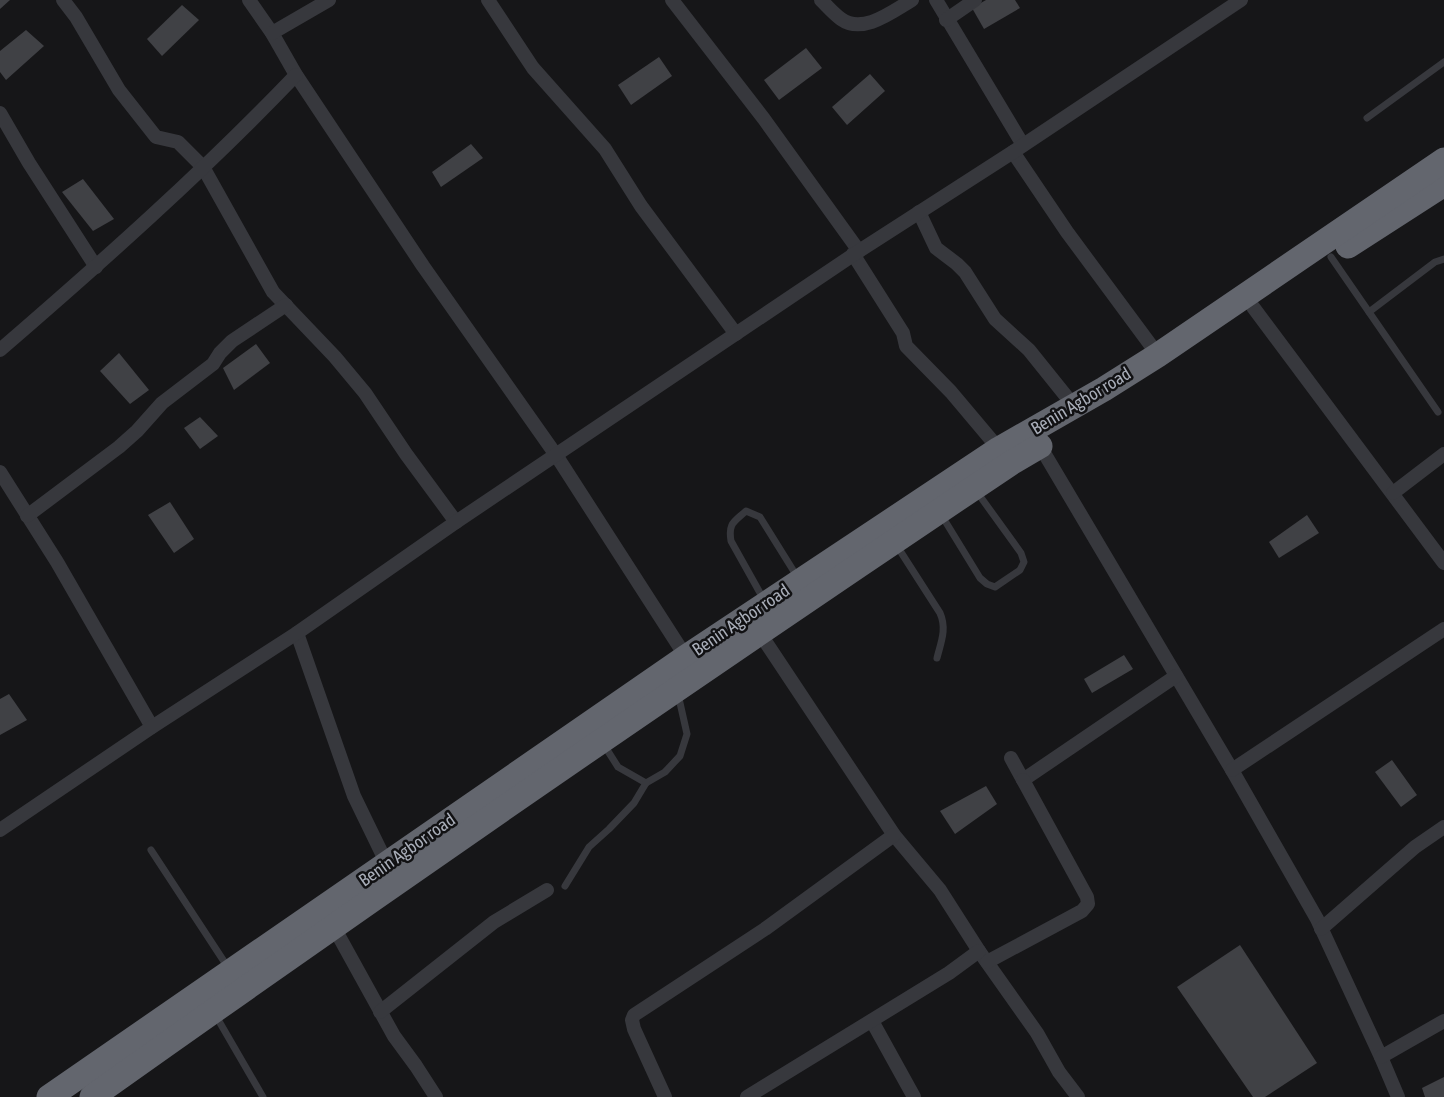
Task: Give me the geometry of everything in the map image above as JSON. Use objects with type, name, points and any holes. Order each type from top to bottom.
[{"type":"highway","name":"Benin Agbor road","points":[[92,1097],[213,1011],[327,918],[387,864],[800,580],[999,449],[1158,355],[1444,160]]},
{"type":"highway","name":"Benin Agbor road","points":[[49,1097],[231,972],[327,918],[602,741],[759,632],[974,488],[1110,404],[1253,307],[1444,184]]},
{"type":"street","points":[[63,0],[120,90],[156,137],[178,142],[203,167],[273,292],[365,393],[406,454],[456,522]]},
{"type":"street","points":[[249,0],[272,33],[296,75],[423,266],[556,455],[686,657]]},
{"type":"street","points":[[272,33],[329,0]]},
{"type":"street","points":[[488,0],[533,68],[605,149],[641,206],[736,334]]},
{"type":"street","points":[[672,0],[764,119],[856,253],[903,333],[906,346],[951,392],[999,449]]},
{"type":"street","points":[[821,0],[841,20],[851,24],[875,21],[912,0]]},
{"type":"street","points":[[936,0],[1067,232],[1158,355]]},
{"type":"street","points":[[946,20],[975,0]]},
{"type":"street","points":[[0,830],[152,727],[297,633],[456,522],[856,253],[1241,0]]},
{"type":"street","points":[[0,350],[96,268],[244,128],[296,75]]},
{"type":"street","points":[[0,113],[29,163],[96,268]]},
{"type":"street","points":[[919,212],[936,248],[958,264],[965,272],[995,319],[1028,350],[1074,406]]},
{"type":"street","points":[[27,516],[119,447],[137,431],[162,403],[213,364],[220,353],[232,341],[286,305]]},
{"type":"street","points":[[1253,307],[1444,564]]},
{"type":"street","points":[[1040,446],[1232,770],[1321,929],[1398,1097]]},
{"type":"street","points":[[1392,494],[1444,454]]},
{"type":"street","points":[[0,472],[56,562],[152,727]]},
{"type":"street","points":[[1232,770],[1444,629]]},
{"type":"street","points":[[759,632],[894,835],[940,890],[983,957],[1037,1033],[1059,1072],[1078,1097]]},
{"type":"street","points":[[297,633],[354,796],[387,864]]},
{"type":"street","points":[[1023,780],[1176,676]]},
{"type":"street","points":[[747,1097],[949,973],[1082,912],[1088,904],[1086,897],[1011,758]]},
{"type":"street","points":[[1321,929],[1415,847],[1444,827]]},
{"type":"street","points":[[665,1097],[634,1029],[632,1020],[634,1015],[765,929],[894,835]]},
{"type":"street","points":[[380,1012],[494,922],[547,890]]},
{"type":"street","points":[[327,918],[394,1036],[436,1097]]},
{"type":"street","points":[[872,1021],[914,1097]]},
{"type":"street","points":[[1381,1057],[1444,1021]]},
{"type":"lane","points":[[1368,118],[1444,62]]},
{"type":"lane","points":[[1331,257],[1438,412]]},
{"type":"lane","points":[[1369,312],[1435,262],[1444,259]]},
{"type":"lane","points":[[940,511],[980,578],[987,584],[995,587],[1020,570],[1024,562],[1021,553],[974,488]]},
{"type":"lane","points":[[766,604],[731,541],[731,524],[746,510],[760,517],[800,580]]},
{"type":"lane","points":[[894,542],[944,622],[944,630],[937,658]]},
{"type":"lane","points":[[565,886],[588,847],[609,829],[634,803],[646,783],[665,772],[680,756],[687,734],[677,689]]},
{"type":"lane","points":[[602,741],[618,767],[646,783]]},
{"type":"lane","points":[[151,850],[231,972]]},
{"type":"lane","points":[[213,1011],[263,1097]]},
{"type":"building","points":[[0,0],[10,0],[0,9]]},
{"type":"building","points":[[986,0],[1015,0],[1020,8],[984,29],[972,8]]},
{"type":"building","points":[[182,5],[199,20],[162,56],[147,39]]},
{"type":"building","points":[[26,30],[44,46],[6,80],[0,72],[0,51]]},
{"type":"building","points":[[806,48],[822,68],[779,100],[764,80]]},
{"type":"building","points":[[659,57],[672,76],[631,105],[618,85]]},
{"type":"building","points":[[870,74],[885,91],[847,125],[832,107]]},
{"type":"building","points":[[471,144],[483,158],[441,187],[432,172]]},
{"type":"building","points":[[83,179],[114,219],[93,231],[62,192]]},
{"type":"building","points":[[256,344],[270,363],[234,390],[223,368]]},
{"type":"building","points":[[119,353],[149,390],[130,404],[100,371]]},
{"type":"building","points":[[200,417],[218,436],[200,449],[184,428]]},
{"type":"building","points":[[170,502],[194,539],[174,553],[148,515]]},
{"type":"building","points":[[1307,515],[1319,533],[1279,558],[1269,542]]},
{"type":"building","points":[[1124,655],[1133,669],[1092,693],[1084,679]]},
{"type":"building","points":[[9,694],[27,720],[0,735],[0,699]]},
{"type":"building","points":[[1392,760],[1417,795],[1401,807],[1375,772]]},
{"type":"building","points":[[986,786],[997,804],[955,834],[940,811]]},
{"type":"building","points":[[1240,945],[1317,1063],[1265,1097],[1253,1097],[1177,987]]},
{"type":"building","points":[[1444,1077],[1444,1097],[1425,1097],[1422,1088]]}]
